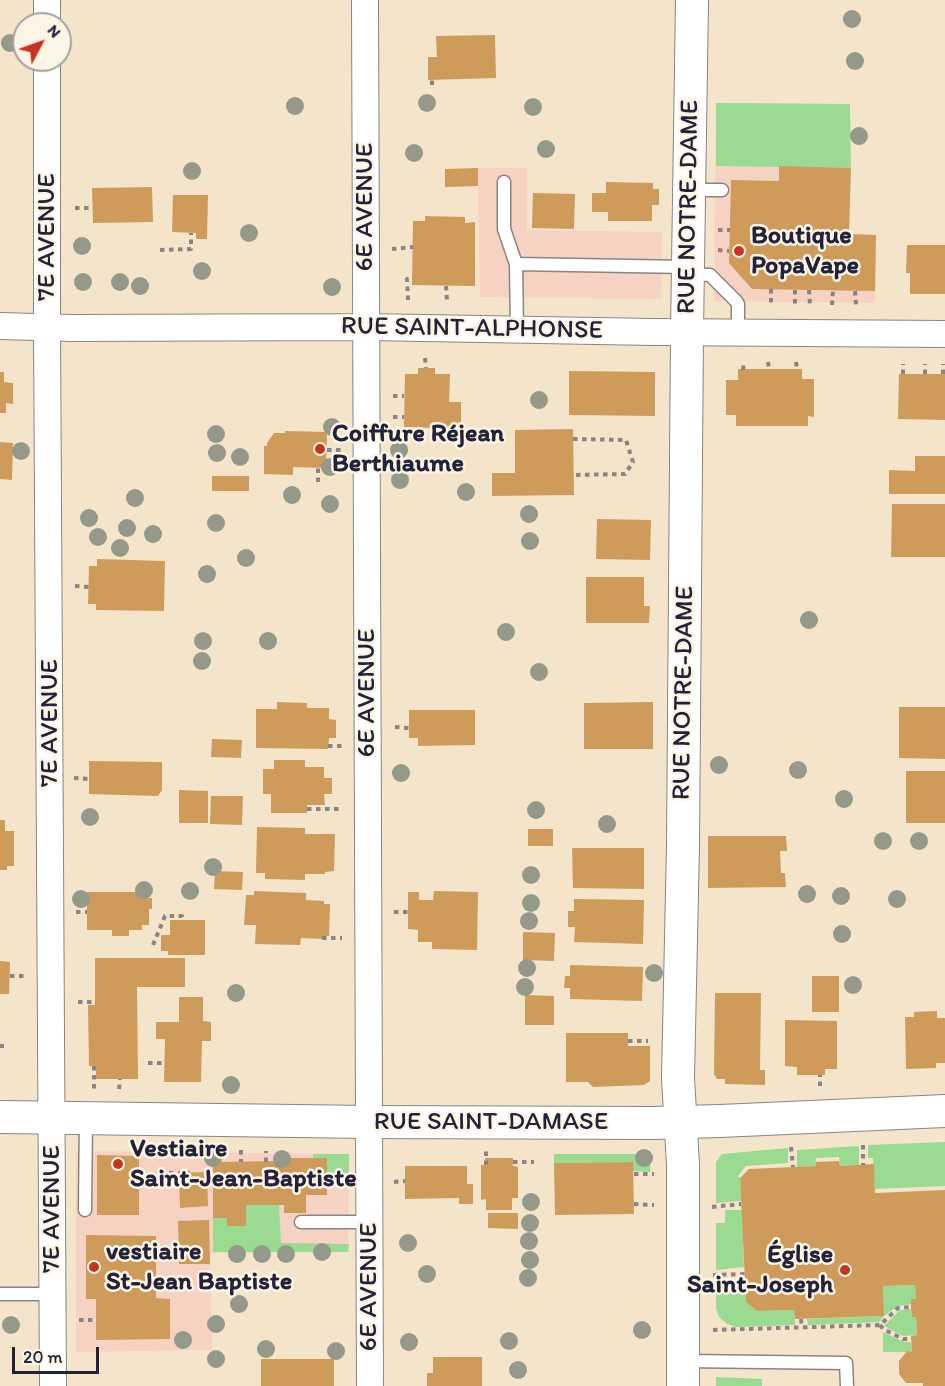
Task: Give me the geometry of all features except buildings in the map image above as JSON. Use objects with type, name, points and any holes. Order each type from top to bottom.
[{"type":"street","name":"6E AVENUE","points":[[365,0],[370,1386]]},
{"type":"street","name":"RUE NOTRE-DAME","points":[[683,1373],[683,1165],[678,1078],[692,0]]},
{"type":"street","name":"7E AVENUE","points":[[47,72],[53,1386]]},
{"type":"street","name":"RUE SAINT-ALPHONSE","points":[[0,326],[366,327],[945,334]]},
{"type":"street","name":"RUE SAINT-DAMASE","points":[[0,1117],[52,1118],[90,1104],[369,1122],[681,1122],[945,1111]]},
{"type":"lane","points":[[504,183],[504,229],[516,264],[517,330]]},
{"type":"lane","points":[[689,189],[722,190]]},
{"type":"lane","points":[[516,264],[688,270],[710,275],[738,304],[738,332]]},
{"type":"lane","points":[[85,1209],[90,1104]]},
{"type":"lane","points":[[301,1222],[369,1222]]},
{"type":"lane","points":[[0,1294],[52,1294]]},
{"type":"lane","points":[[683,1373],[846,1363],[847,1386]]},
{"type":"path","points":[[432,80],[432,85]]},
{"type":"path","points":[[69,208],[92,208]]},
{"type":"path","points":[[160,250],[191,249],[191,233]]},
{"type":"path","points":[[387,249],[413,247]]},
{"type":"path","points":[[408,300],[406,279],[412,279]]},
{"type":"path","points":[[446,286],[447,301]]},
{"type":"path","points":[[771,289],[771,304]]},
{"type":"path","points":[[795,290],[795,305]]},
{"type":"path","points":[[809,290],[810,305]]},
{"type":"path","points":[[832,305],[833,291]]},
{"type":"path","points":[[855,291],[856,305]]},
{"type":"path","points":[[425,358],[426,368]]},
{"type":"path","points":[[743,370],[744,362]]},
{"type":"path","points":[[768,362],[769,369]]},
{"type":"path","points":[[796,362],[797,369]]},
{"type":"path","points":[[903,364],[903,374]]},
{"type":"path","points":[[926,364],[926,374]]},
{"type":"path","points":[[943,364],[943,374]]},
{"type":"path","points":[[573,439],[626,440],[633,462],[625,474],[573,475]]},
{"type":"path","points":[[318,468],[318,482]]},
{"type":"path","points":[[71,585],[89,587]]},
{"type":"path","points":[[389,727],[409,728]]},
{"type":"path","points":[[72,778],[89,779]]},
{"type":"path","points":[[307,809],[343,809],[343,819]]},
{"type":"path","points":[[389,912],[408,912]]},
{"type":"path","points":[[153,945],[158,939],[165,916],[182,916],[182,920]]},
{"type":"path","points":[[72,1001],[95,1002]]},
{"type":"path","points":[[628,1041],[656,1041]]},
{"type":"path","points":[[148,1063],[164,1063]]},
{"type":"path","points":[[90,1104],[94,1066]]},
{"type":"path","points":[[820,1075],[820,1087]]},
{"type":"path","points":[[119,1089],[120,1079]]},
{"type":"path","points":[[862,1142],[863,1165]]},
{"type":"path","points":[[791,1145],[793,1167]]},
{"type":"path","points":[[241,1149],[241,1162]]},
{"type":"path","points":[[266,1150],[266,1162]]},
{"type":"path","points":[[486,1151],[486,1165]]},
{"type":"path","points":[[513,1162],[534,1162]]},
{"type":"path","points":[[160,1173],[190,1173]]},
{"type":"path","points":[[634,1174],[654,1174]]},
{"type":"path","points":[[634,1204],[654,1205]]},
{"type":"path","points":[[712,1207],[741,1204]]},
{"type":"path","points":[[713,1275],[745,1274]]},
{"type":"path","points":[[713,1330],[880,1325],[898,1308],[911,1307]]},
{"type":"path","points":[[801,1319],[802,1328]]},
{"type":"path","points":[[74,1321],[96,1320]]},
{"type":"path","points":[[880,1325],[883,1329],[903,1339],[911,1339]]},
{"type":"shaded area","points":[[716,103],[850,104],[849,234],[876,235],[875,303],[714,301]]},
{"type":"shaded area","points":[[478,168],[527,168],[527,230],[662,232],[661,299],[480,297]]},
{"type":"shaded area","points":[[76,1151],[349,1154],[348,1252],[210,1253],[212,1350],[76,1352]]},
{"type":"green space","points":[[716,103],[850,104],[851,168],[716,166]]},
{"type":"green space","points":[[945,1142],[945,1186],[875,1189],[873,1158],[868,1158],[868,1145]]},
{"type":"green space","points":[[859,1146],[859,1165],[840,1166],[839,1157],[816,1158],[816,1166],[797,1167],[797,1150]]},
{"type":"green space","points":[[788,1148],[788,1163],[746,1166],[738,1176],[741,1201],[716,1203],[716,1162],[722,1154]]},
{"type":"green space","points":[[313,1154],[349,1154],[349,1173],[327,1173],[313,1158]]},
{"type":"green space","points":[[554,1154],[651,1154],[650,1172],[633,1171],[633,1162],[554,1163]]},
{"type":"green space","points":[[279,1204],[281,1243],[349,1244],[348,1252],[213,1252],[213,1218],[227,1218],[227,1226],[245,1226],[246,1205]]},
{"type":"green space","points":[[725,1210],[742,1210],[744,1267],[716,1270],[716,1223],[725,1223]]},
{"type":"green space","points":[[745,1280],[746,1302],[757,1311],[794,1310],[795,1325],[736,1327],[727,1324],[719,1317],[716,1308],[716,1282]]},
{"type":"green space","points":[[915,1285],[916,1299],[912,1304],[898,1306],[884,1316],[883,1286]]},
{"type":"green space","points":[[911,1309],[912,1317],[916,1317],[917,1335],[903,1336],[884,1326],[900,1310]]},
{"type":"green space","points":[[884,1316],[879,1322],[808,1325],[807,1319]]},
{"type":"green space","points":[[883,1332],[904,1342],[911,1342],[912,1352],[883,1352]]},
{"type":"green space","points":[[716,1377],[762,1379],[762,1386],[716,1386]]},
{"type":"place","name":"Boutique PopaVape","points":[[739,251]]},
{"type":"place","name":"Coiffure Réjean Berthiaume","points":[[320,449]]},
{"type":"place","name":"Vestiaire Saint-Jean-Baptiste","points":[[118,1164]]},
{"type":"place","name":"vestiaire St-Jean Baptiste","points":[[94,1267]]},
{"type":"place","name":"Église Saint-Joseph","points":[[845,1270]]}]
